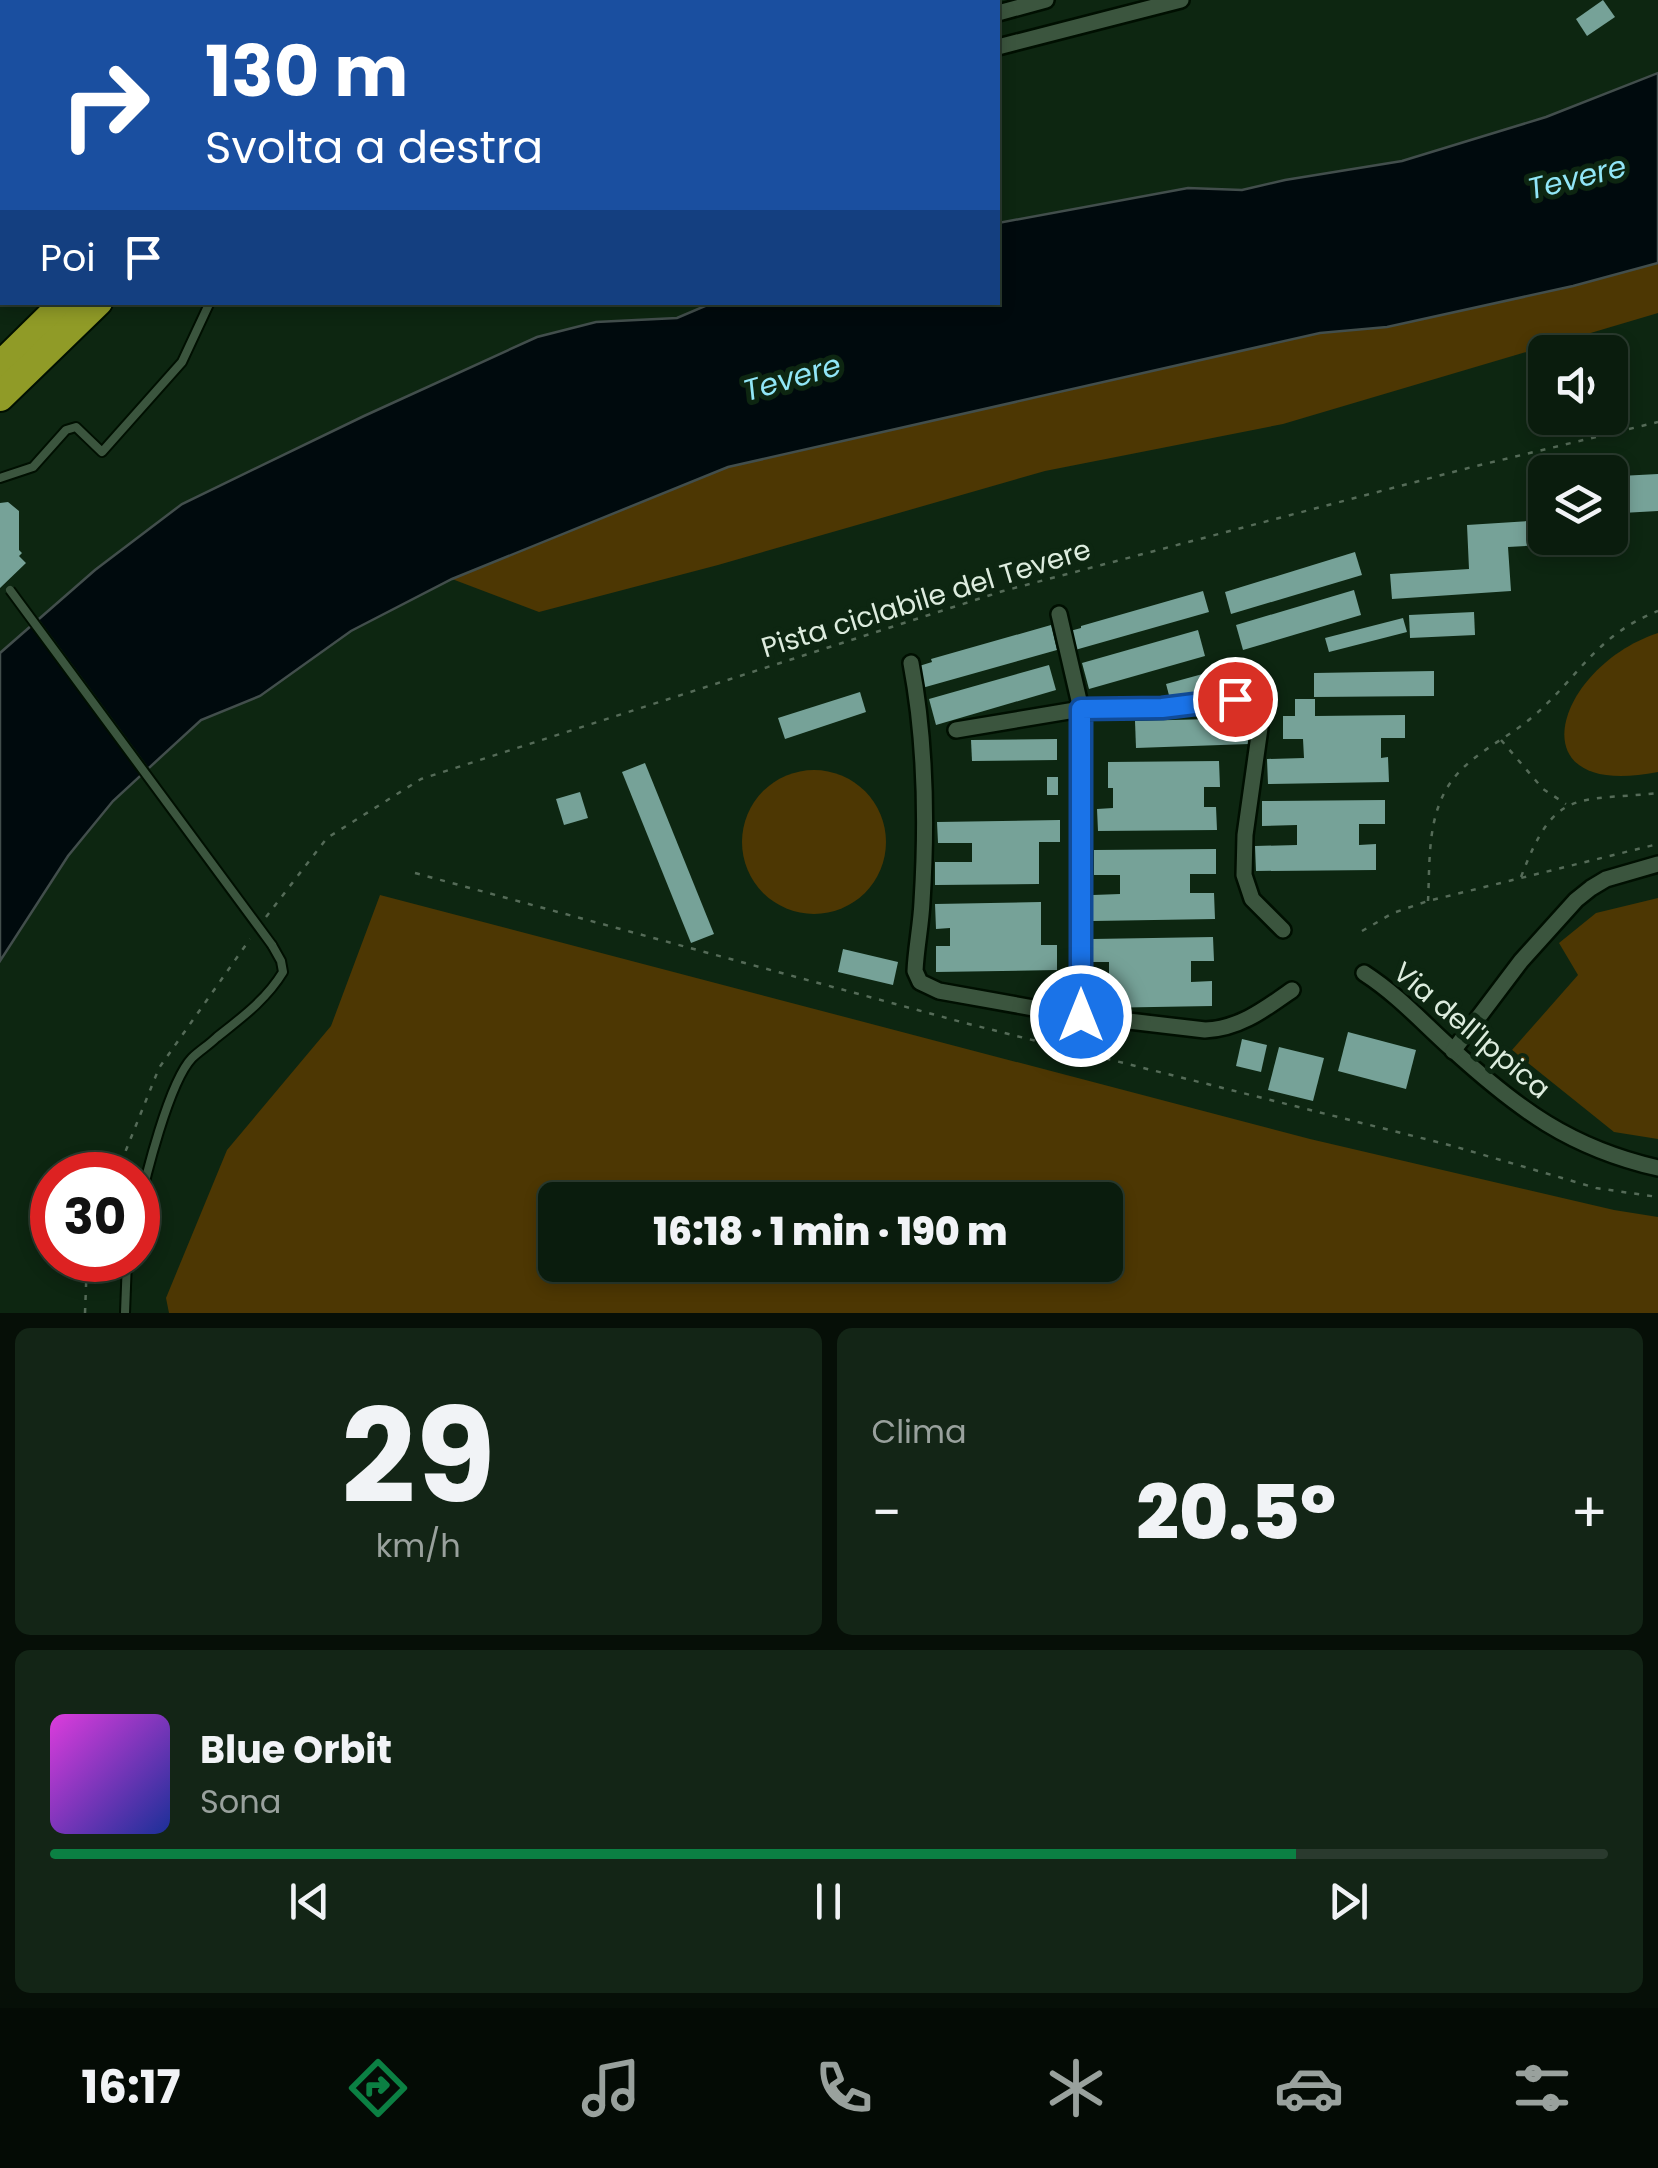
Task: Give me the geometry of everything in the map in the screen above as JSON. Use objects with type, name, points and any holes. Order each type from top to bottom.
[{"type":"highway","points":[[0,366],[62,305]]},
{"type":"highway","points":[[0,397],[95,305]]},
{"type":"street","points":[[1000,12],[1046,0]]},
{"type":"street","points":[[1000,46],[1181,0]]},
{"type":"street","points":[[1059,614],[1081,709],[1081,1016]]},
{"type":"street","points":[[910,663],[920,710],[924,764],[923,880],[916,964],[917,977],[925,986],[1081,1016],[1215,1030],[1246,1020],[1292,990]]},
{"type":"street","points":[[956,730],[1081,709],[1162,708],[1247,700],[1255,707],[1260,736],[1244,846],[1244,875],[1256,904],[1282,930]]},
{"type":"street","points":[[1453,1050],[1521,961],[1576,900],[1596,884],[1658,864]]},
{"type":"street","name":"Via dell'Ippica","points":[[1364,973],[1403,1001],[1526,1112],[1557,1132],[1606,1154],[1658,1168]]},
{"type":"lane","points":[[0,478],[33,466],[66,430],[76,427],[102,452],[182,362],[209,305]]},
{"type":"lane","points":[[0,586],[7,587],[33,620],[272,945],[282,966],[283,972],[272,990],[190,1060],[174,1089],[153,1152]]},
{"type":"lane","points":[[125,1313],[126,1282]]},
{"type":"path","name":"Pista ciclabile del Tevere","points":[[263,922],[328,838],[421,779],[1004,591],[1658,422]]},
{"type":"path","points":[[1428,901],[1431,841],[1441,800],[1462,768],[1543,708],[1608,639],[1658,610]]},
{"type":"path","points":[[1500,739],[1543,788],[1567,805]]},
{"type":"path","points":[[1520,878],[1549,821],[1567,805],[1600,796],[1658,793]]},
{"type":"path","points":[[1362,931],[1428,901],[1658,844]]},
{"type":"path","points":[[415,873],[964,1024],[1453,1146],[1596,1188],[1658,1198]]},
{"type":"path","points":[[125,1152],[158,1068],[255,932]]},
{"type":"path","points":[[85,1313],[86,1282]]},
{"type":"shaded area","points":[[1658,263],[1658,313],[1584,335],[1528,335],[1528,351],[1283,424],[1045,471],[539,612],[452,579],[728,467],[1320,333],[1387,327]]},
{"type":"shaded area","points":[[1658,633],[1658,772],[1612,776],[1582,767],[1567,750],[1565,726],[1575,700],[1594,673],[1622,650]]},
{"type":"shaded area","points":[[814,770],[842,775],[865,791],[881,814],[886,842],[881,870],[865,893],[842,909],[814,914],[786,909],[763,893],[747,870],[742,842],[747,814],[763,791],[786,775]]},
{"type":"shaded area","points":[[380,895],[1310,1139],[1658,1217],[1658,1313],[169,1313],[166,1298],[227,1150],[331,1026]]},
{"type":"shaded area","points":[[1658,898],[1658,1139],[1614,1132],[1512,1050],[1578,975],[1559,943],[1596,913]]},
{"type":"water","name":"Tevere","points":[[1658,73],[1658,263],[1387,327],[1320,333],[728,467],[452,579],[351,631],[260,696],[201,720],[113,801],[68,856],[0,961],[0,653],[95,570],[182,504],[537,337],[596,322],[677,318],[707,305],[1000,305],[1000,223],[1188,188],[1242,190],[1402,161],[1546,117]]},
{"type":"pier","points":[[36,615],[152,772],[144,780],[28,622]]},
{"type":"building","points":[[1603,0],[1615,17],[1587,36],[1576,19]]},
{"type":"building","points":[[1658,474],[1658,511],[1628,513],[1628,476]]},
{"type":"building","points":[[8,502],[19,511],[19,556],[26,563],[0,588],[0,503]]},
{"type":"building","points":[[1528,521],[1528,546],[1508,547],[1511,591],[1392,599],[1390,574],[1469,569],[1467,525]]},
{"type":"building","points":[[1355,552],[1362,575],[1231,614],[1225,592]]},
{"type":"building","points":[[1354,590],[1361,615],[1243,650],[1236,625]]},
{"type":"building","points":[[1203,591],[1209,612],[1075,650],[1070,631]]},
{"type":"building","points":[[1474,612],[1475,635],[1410,638],[1409,615]]},
{"type":"building","points":[[1403,618],[1407,632],[1329,652],[1325,638]]},
{"type":"building","points":[[1051,625],[1057,650],[922,688],[916,667],[932,662],[931,659]]},
{"type":"building","points":[[1198,630],[1205,656],[1089,689],[1082,663]]},
{"type":"building","points":[[1243,663],[1247,677],[1170,699],[1166,684]]},
{"type":"building","points":[[1049,665],[1056,690],[936,725],[929,699]]},
{"type":"building","points":[[1434,671],[1434,696],[1314,697],[1314,673]]},
{"type":"building","points":[[860,692],[866,712],[785,739],[778,718]]},
{"type":"building","points":[[1295,699],[1315,699],[1315,716],[1405,715],[1405,738],[1381,738],[1381,758],[1388,757],[1389,782],[1268,784],[1267,759],[1304,758],[1303,739],[1283,739],[1283,716],[1295,716]]},
{"type":"building","points":[[1248,718],[1249,744],[1136,748],[1135,721]]},
{"type":"building","points":[[1057,739],[1057,760],[972,761],[971,740]]},
{"type":"building","points":[[1219,761],[1220,787],[1204,787],[1204,807],[1216,807],[1217,830],[1098,831],[1097,809],[1113,808],[1108,762]]},
{"type":"building","points":[[645,763],[714,934],[691,943],[622,772]]},
{"type":"building","points":[[1047,777],[1058,777],[1058,795],[1047,795]]},
{"type":"building","points":[[580,792],[588,818],[564,825],[556,799]]},
{"type":"building","points":[[1385,800],[1385,824],[1359,824],[1359,845],[1376,844],[1376,870],[1256,871],[1255,846],[1297,845],[1297,825],[1262,826],[1262,801]]},
{"type":"building","points":[[1060,820],[1060,842],[1039,842],[1039,884],[935,885],[935,862],[972,862],[972,843],[938,843],[937,822]]},
{"type":"building","points":[[1216,849],[1216,874],[1190,874],[1190,893],[1214,893],[1215,919],[1093,921],[1093,895],[1120,894],[1120,875],[1094,875],[1094,850]]},
{"type":"building","points":[[1041,902],[1041,945],[1057,945],[1057,970],[936,972],[936,946],[950,946],[950,928],[936,929],[935,904]]},
{"type":"building","points":[[1213,937],[1214,961],[1191,961],[1191,982],[1212,981],[1212,1006],[1096,1008],[1096,983],[1109,983],[1109,962],[1092,962],[1092,939]]},
{"type":"building","points":[[843,949],[898,962],[893,985],[838,972]]},
{"type":"building","points":[[1348,1032],[1416,1050],[1406,1089],[1338,1071]]},
{"type":"building","points":[[1242,1039],[1267,1045],[1261,1072],[1236,1066]]},
{"type":"building","points":[[1279,1047],[1324,1058],[1313,1101],[1268,1090]]},
{"type":"route","points":[[1081,1016],[1081,709],[1162,708],[1235,699]]}]
